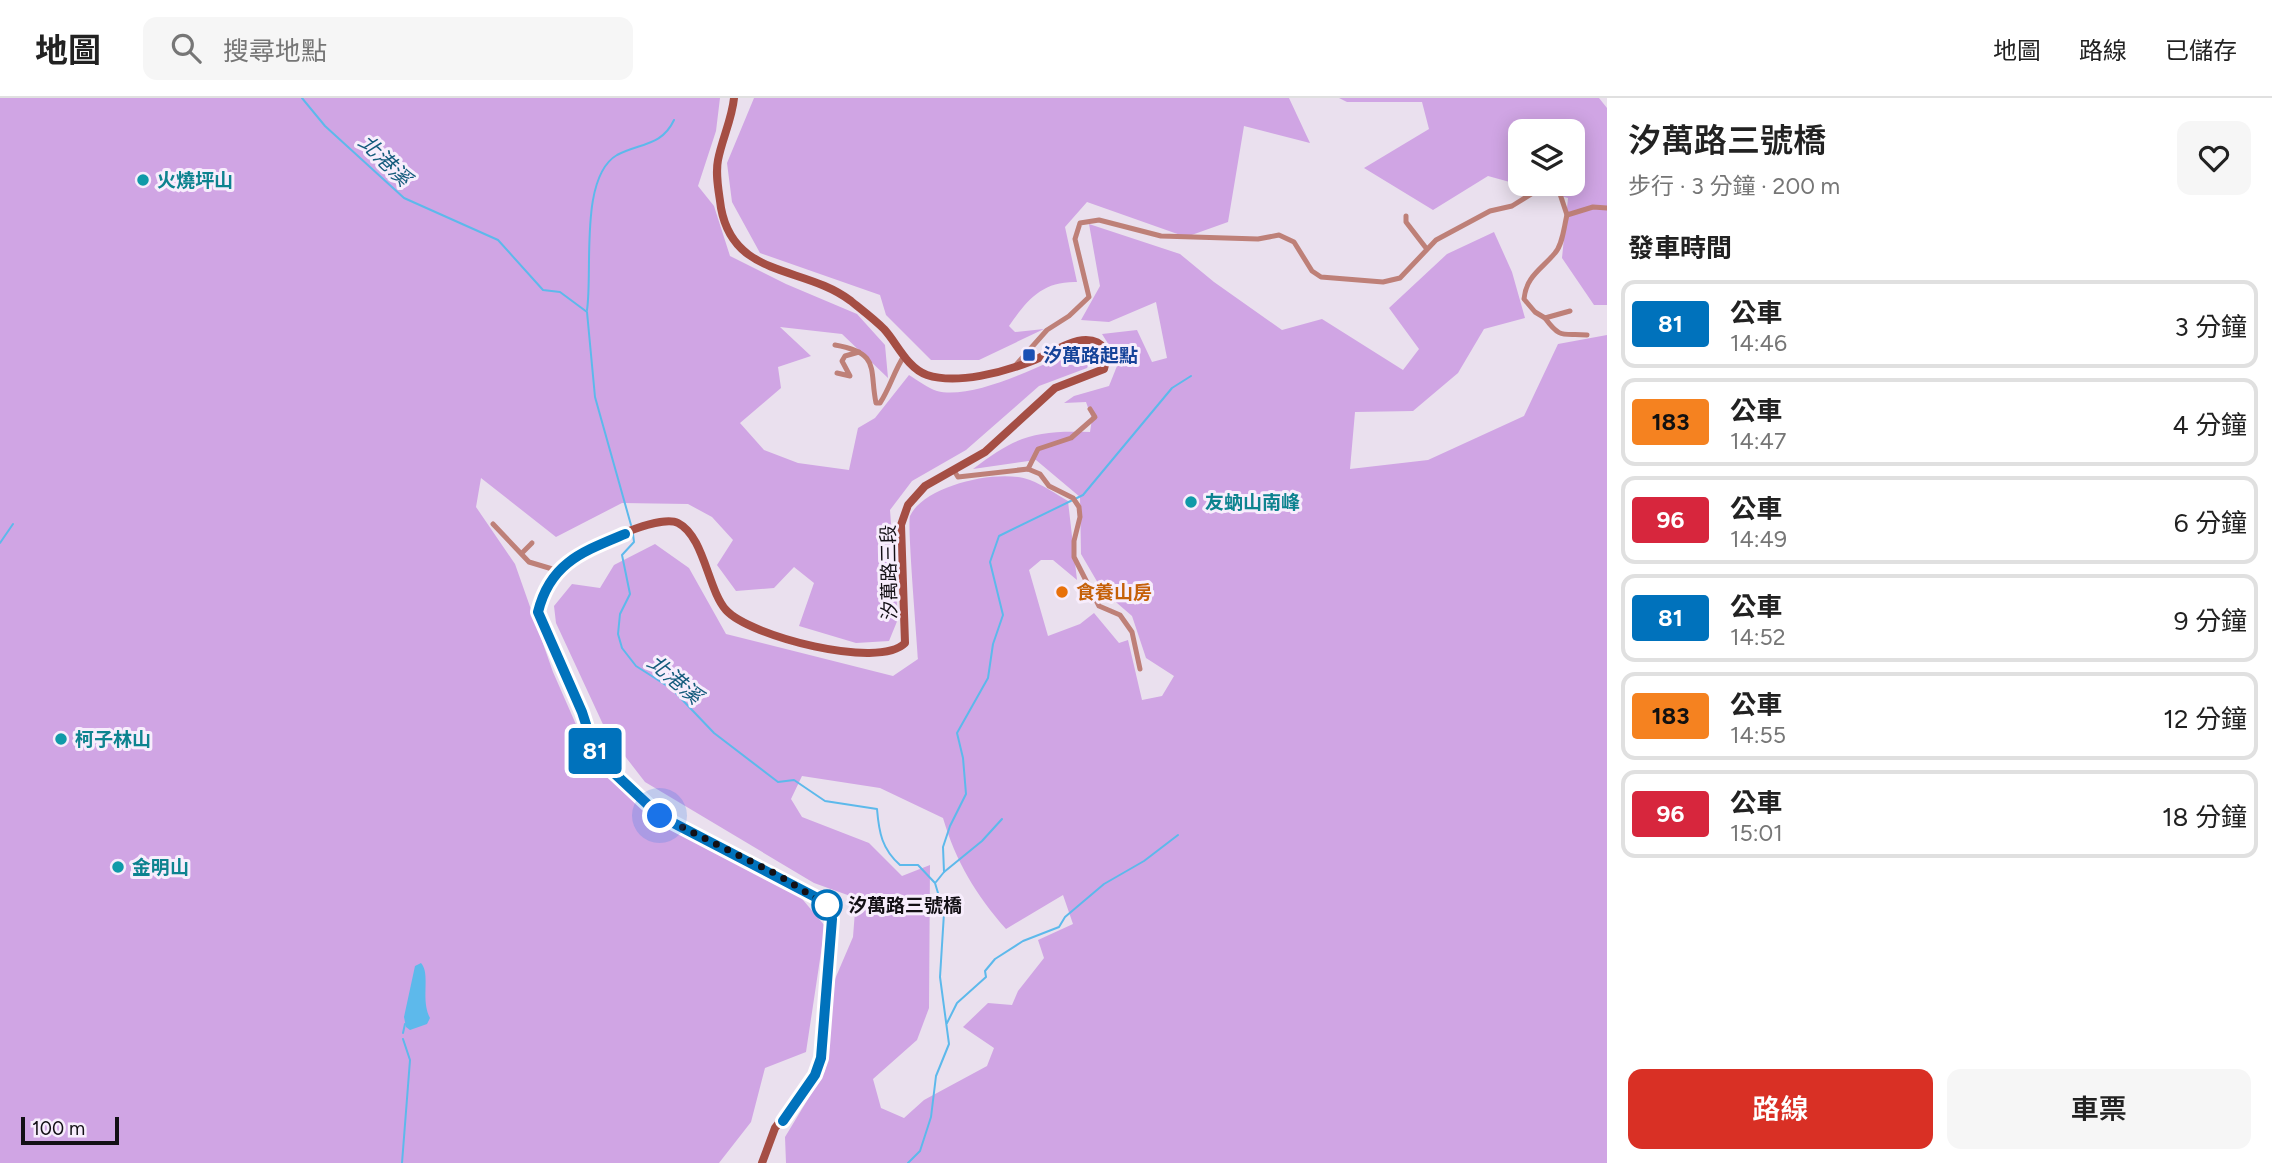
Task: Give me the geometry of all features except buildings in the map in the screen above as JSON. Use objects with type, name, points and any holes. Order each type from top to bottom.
[{"type":"street","name":"汐萬路三段","points":[[559,571],[587,550],[625,534],[660,520],[678,523],[691,535],[724,608],[739,623],[832,650],[890,652],[905,643],[901,525],[904,514],[925,486],[985,452],[1055,388],[1104,369],[1107,356],[1105,348],[1096,341],[1083,340],[1015,366],[974,376],[925,375],[904,356],[885,330],[850,300],[828,286],[749,257],[735,244],[725,226],[718,188],[718,161],[734,98]]},
{"type":"street","points":[[1015,366],[1046,330],[1069,316],[1089,297],[1075,239],[1080,223],[1086,220],[1100,220],[1161,236],[1258,239],[1279,235],[1294,242],[1312,271],[1333,279],[1383,282],[1400,278],[1426,248],[1490,211],[1512,206],[1550,186],[1558,188],[1567,215],[1557,251],[1538,267],[1525,287],[1524,299],[1559,333],[1566,337],[1587,335]]},
{"type":"street","points":[[1567,215],[1593,207],[1607,208]]},
{"type":"street","points":[[1406,216],[1406,222],[1426,248]]},
{"type":"street","points":[[1545,317],[1570,311]]},
{"type":"street","points":[[835,345],[859,352],[866,357],[875,375],[876,403],[880,403],[884,397],[893,373],[904,356]]},
{"type":"street","points":[[837,373],[850,376],[842,361],[845,356],[859,352]]},
{"type":"street","points":[[1028,469],[1038,449],[1081,431],[1095,417],[1090,409]]},
{"type":"street","points":[[953,469],[958,477],[1028,469],[1040,474],[1049,486],[1073,498],[1079,507],[1074,557],[1099,606],[1120,615],[1132,632],[1140,669]]},
{"type":"street","points":[[493,524],[523,553],[528,562],[559,571],[547,585],[538,612],[582,712],[595,752],[660,816],[778,875],[823,901],[828,907],[832,919],[821,1058],[815,1075],[783,1121],[775,1128],[762,1163]]},
{"type":"street","points":[[523,553],[532,543]]},
{"type":"shaded area","points":[[0,98],[720,98],[716,131],[698,186],[714,206],[730,256],[786,284],[857,314],[885,345],[888,378],[842,334],[780,327],[811,356],[778,367],[781,388],[740,423],[764,450],[798,463],[849,470],[858,428],[875,418],[909,375],[937,391],[953,393],[971,390],[1012,378],[1085,345],[1092,356],[1087,368],[1039,386],[966,450],[912,481],[890,510],[898,619],[889,641],[856,643],[799,626],[814,583],[794,567],[774,588],[736,591],[717,565],[733,540],[712,517],[688,504],[622,503],[556,537],[481,478],[476,507],[515,564],[553,672],[585,745],[647,814],[798,894],[825,926],[806,1052],[765,1068],[751,1122],[719,1163],[0,1163]]},
{"type":"shaded area","points":[[754,98],[1289,98],[1310,143],[1244,126],[1228,222],[1186,237],[1087,202],[1065,227],[1077,282],[1054,285],[1037,294],[1009,326],[1015,332],[1044,329],[979,360],[931,360],[886,315],[880,295],[760,253],[732,202],[727,163]]},
{"type":"shaded area","points":[[1339,98],[1599,98],[1607,108],[1607,305],[1594,305],[1562,258],[1568,198],[1561,196],[1585,196],[1585,119],[1508,119],[1508,182],[1488,176],[1433,210],[1364,168],[1429,129],[1422,102],[1347,102]]},
{"type":"shaded area","points":[[1089,224],[1180,254],[1214,282],[1282,330],[1322,319],[1403,370],[1419,349],[1389,308],[1447,254],[1494,232],[1512,272],[1525,318],[1484,329],[1458,373],[1413,411],[1355,412],[1350,469],[1428,460],[1524,416],[1558,344],[1607,335],[1607,1163],[786,1163],[785,1137],[825,1071],[835,979],[853,937],[856,898],[814,883],[645,782],[607,733],[556,623],[554,606],[572,584],[600,588],[614,565],[655,544],[689,568],[726,634],[893,676],[918,659],[910,516],[918,505],[946,488],[983,478],[1017,477],[1035,482],[1068,501],[1077,580],[1053,560],[1041,560],[1029,570],[1048,636],[1080,624],[1094,613],[1119,643],[1128,640],[1142,700],[1162,696],[1174,676],[1146,658],[1132,616],[1102,590],[1081,554],[1080,497],[1036,460],[973,469],[1002,449],[1027,437],[1055,432],[1090,432],[1092,419],[1086,402],[1064,403],[1074,396],[1109,386],[1119,361],[1102,334],[1137,330],[1152,362],[1167,358],[1156,302],[1109,322],[1081,320],[1100,286]],"holes":[[[802,776],[880,788],[943,818],[968,877],[985,904],[1006,929],[1063,895],[1073,924],[1038,940],[1044,958],[1018,991],[1012,1005],[988,1003],[963,1027],[994,1048],[987,1066],[924,1100],[904,1118],[881,1108],[873,1079],[917,1040],[929,1008],[930,865],[902,876],[869,843],[802,817],[791,799]]]},
{"type":"water","points":[[421,963],[425,974],[426,1003],[430,1018],[427,1024],[410,1030],[406,1027],[404,1017],[415,966]]},
{"type":"waterway","name":"北港溪","points":[[302,98],[325,126],[404,198],[498,240],[543,290],[560,292],[587,312],[595,397],[631,525]]},
{"type":"waterway","points":[[587,310],[590,226],[597,183],[605,166],[617,155],[657,139],[674,120]]},
{"type":"waterway","points":[[936,882],[944,872],[943,847],[950,826],[966,794],[963,758],[957,733],[988,678],[993,644],[1003,615],[990,562],[999,536],[1083,495],[1172,388],[1191,376]]},
{"type":"waterway","points":[[0,543],[13,524]]},
{"type":"waterway","name":"北港溪","points":[[633,534],[634,542],[622,555],[630,594],[620,614],[618,634],[622,648],[636,666],[672,689],[714,733],[778,782],[794,780],[825,801],[877,809],[880,833],[889,853],[900,865],[918,865],[935,883],[944,913],[940,977],[949,1044],[936,1076],[931,1117],[920,1151],[908,1163]]},
{"type":"waterway","points":[[944,872],[982,841],[1002,819]]},
{"type":"waterway","points":[[947,1023],[957,1003],[986,977],[985,971],[995,959],[1023,941],[1059,927],[1065,917],[1104,884],[1144,861],[1178,835]]},
{"type":"waterway","points":[[403,1033],[405,1024]]},
{"type":"waterway","points":[[402,1163],[410,1060],[403,1039]]},
{"type":"bus line","name":"81","points":[[625,534],[569,561],[547,585],[538,612],[582,712],[595,752],[613,772],[660,816],[778,875],[823,901],[828,907],[832,919],[830,975],[821,1058],[815,1075],[783,1121]]},
{"type":"place","name":"火燒坪山","points":[[143,180]]},
{"type":"place","name":"汐萬路起點","points":[[1029,355]]},
{"type":"place","name":"友蚋山南峰","points":[[1191,502]]},
{"type":"place","name":"食養山房","points":[[1062,592]]},
{"type":"place","name":"柯子林山","points":[[61,739]]},
{"type":"place","name":"金明山","points":[[118,867]]},
{"type":"place","name":"汐萬路三號橋","points":[[827,905]]},
{"type":"route","points":[[660,816],[778,875],[823,901],[828,907],[827,905]]}]
